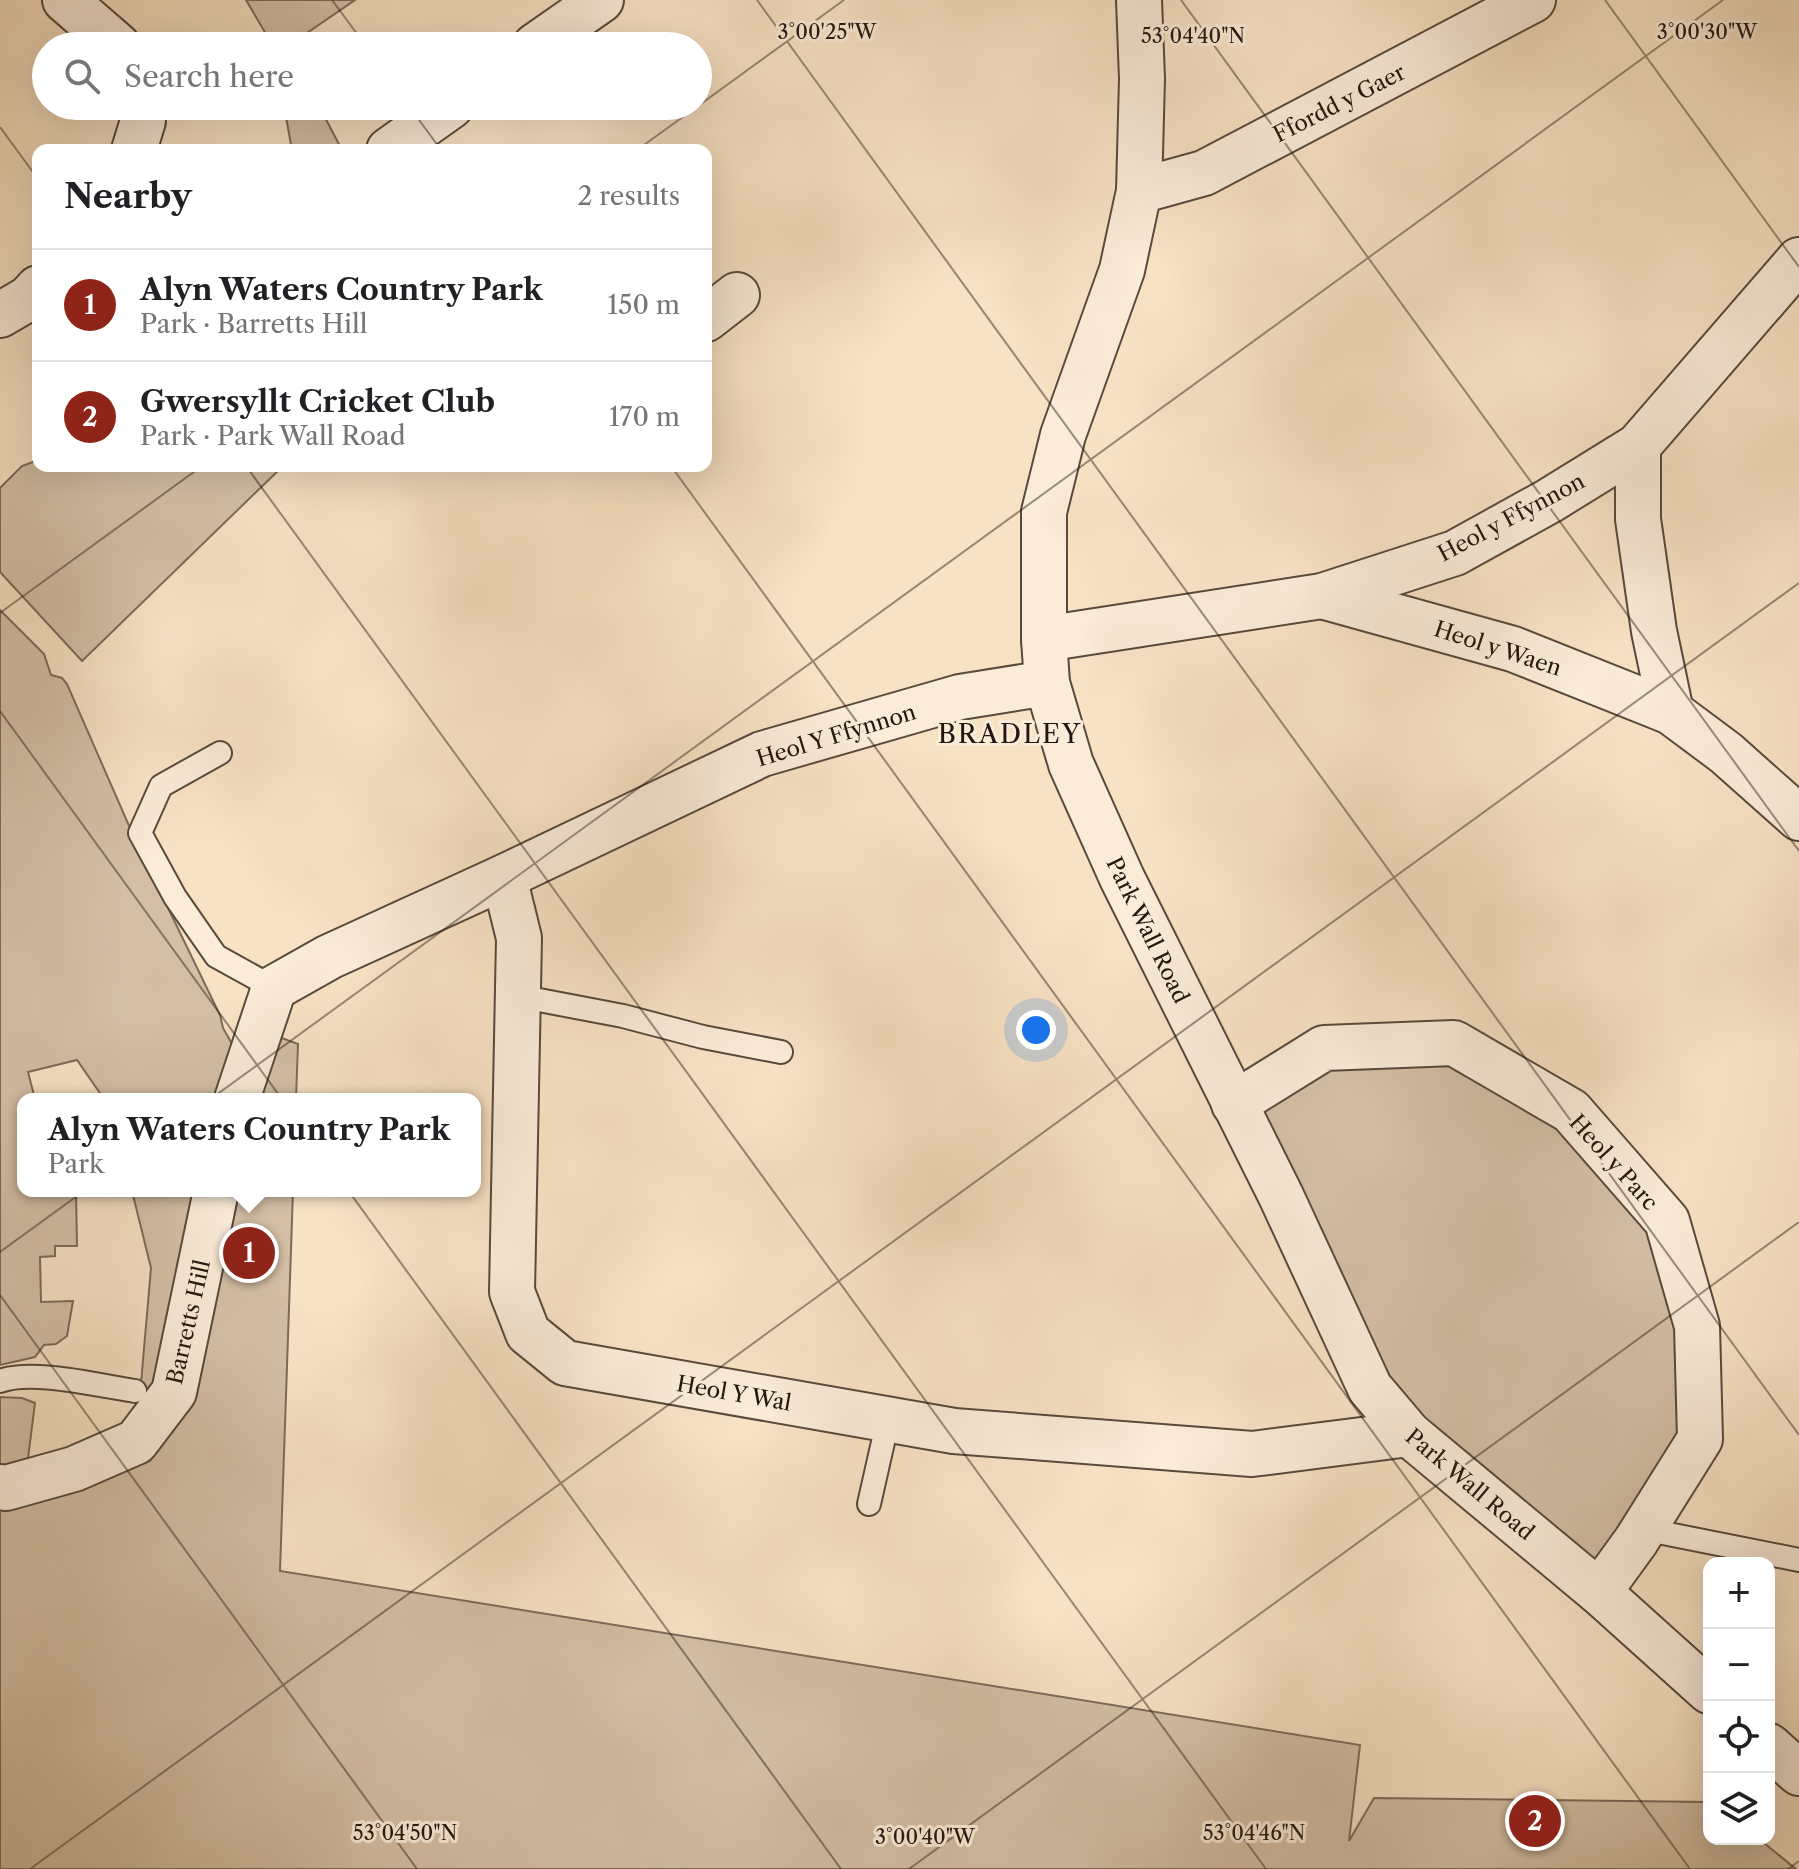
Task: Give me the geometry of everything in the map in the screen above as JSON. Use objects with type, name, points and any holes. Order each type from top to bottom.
[{"type":"street","points":[[65,0],[102,32]]},
{"type":"street","points":[[555,32],[601,0]]},
{"type":"street","name":"Park Wall Road","points":[[1139,0],[1142,79],[1139,191],[1122,270],[1063,435],[1044,512],[1047,683],[1071,764],[1122,878],[1281,1196],[1370,1388],[1409,1434],[1599,1592],[1703,1686]]},
{"type":"street","name":"Ffordd y Gaer","points":[[1139,191],[1204,173],[1533,0]]},
{"type":"street","points":[[136,144],[143,120]]},
{"type":"street","points":[[403,144],[433,120]]},
{"type":"street","name":"Heol y Ffynnon","points":[[1044,639],[1322,596],[1455,553],[1549,501],[1638,446],[1799,260]]},
{"type":"street","points":[[0,315],[32,295]]},
{"type":"street","points":[[1638,446],[1638,519],[1654,631],[1671,712]]},
{"type":"street","name":"Heol y Waen","points":[[1322,596],[1513,649],[1671,712],[1726,753],[1799,818]]},
{"type":"street","name":"Heol Y Ffynnon","points":[[504,877],[762,754],[960,697],[1047,683]]},
{"type":"street","points":[[239,1093],[274,988],[329,957],[504,877]]},
{"type":"street","name":"Heol Y Wal","points":[[504,877],[519,938],[512,1292],[528,1333],[565,1363],[954,1431],[1252,1454],[1409,1434]]},
{"type":"street","name":"Heol y Parc","points":[[1234,1104],[1324,1048],[1454,1043],[1571,1111],[1667,1221],[1697,1326],[1700,1439],[1599,1592]]},
{"type":"street","name":"Barretts Hill","points":[[0,1487],[74,1469],[136,1442],[174,1392],[215,1197]]},
{"type":"street","points":[[1775,1751],[1799,1773]]},
{"type":"lane","points":[[220,753],[161,786],[140,833],[175,897],[216,956],[274,988]]},
{"type":"lane","points":[[518,996],[781,1052]]},
{"type":"lane","points":[[0,1381],[13,1376],[41,1377],[135,1391]]},
{"type":"lane","points":[[869,1504],[888,1420]]},
{"type":"lane","points":[[1643,1529],[1799,1560]]},
{"type":"shaded area","points":[[246,0],[355,0],[308,32],[265,32]]},
{"type":"shaded area","points":[[287,120],[326,120],[339,144],[291,144]]},
{"type":"shaded area","points":[[32,462],[32,472],[277,472],[82,661],[0,572],[0,488],[22,466]]},
{"type":"shaded area","points":[[0,610],[44,654],[51,675],[62,678],[67,684],[137,844],[241,1060],[233,1093],[100,1093],[77,1060],[28,1072],[33,1093],[17,1093],[17,1197],[76,1197],[77,1246],[55,1246],[55,1256],[40,1257],[41,1302],[73,1301],[67,1336],[56,1344],[44,1345],[35,1357],[0,1365]]},
{"type":"shaded area","points":[[268,1033],[298,1044],[296,1093],[251,1093]]},
{"type":"shaded area","points":[[1454,1043],[1571,1111],[1667,1221],[1700,1439],[1599,1592],[1409,1434],[1234,1104],[1324,1048]]},
{"type":"shaded area","points":[[133,1197],[209,1197],[165,1386],[139,1406],[151,1268]]},
{"type":"shaded area","points":[[222,1197],[293,1197],[280,1571],[1360,1745],[1349,1841],[1374,1798],[1703,1802],[1703,1845],[1766,1845],[1796,1869],[0,1869],[0,1494],[8,1496],[150,1461]]},
{"type":"shaded area","points":[[0,1397],[22,1398],[35,1403],[27,1466],[0,1468]]},
{"type":"place","name":"Alyn Waters Country Park","points":[[249,1253]]},
{"type":"place","name":"Gwersyllt Cricket Club","points":[[1535,1821]]},
{"type":"district","name":"BRADLEY","points":[[1010,734]]}]
